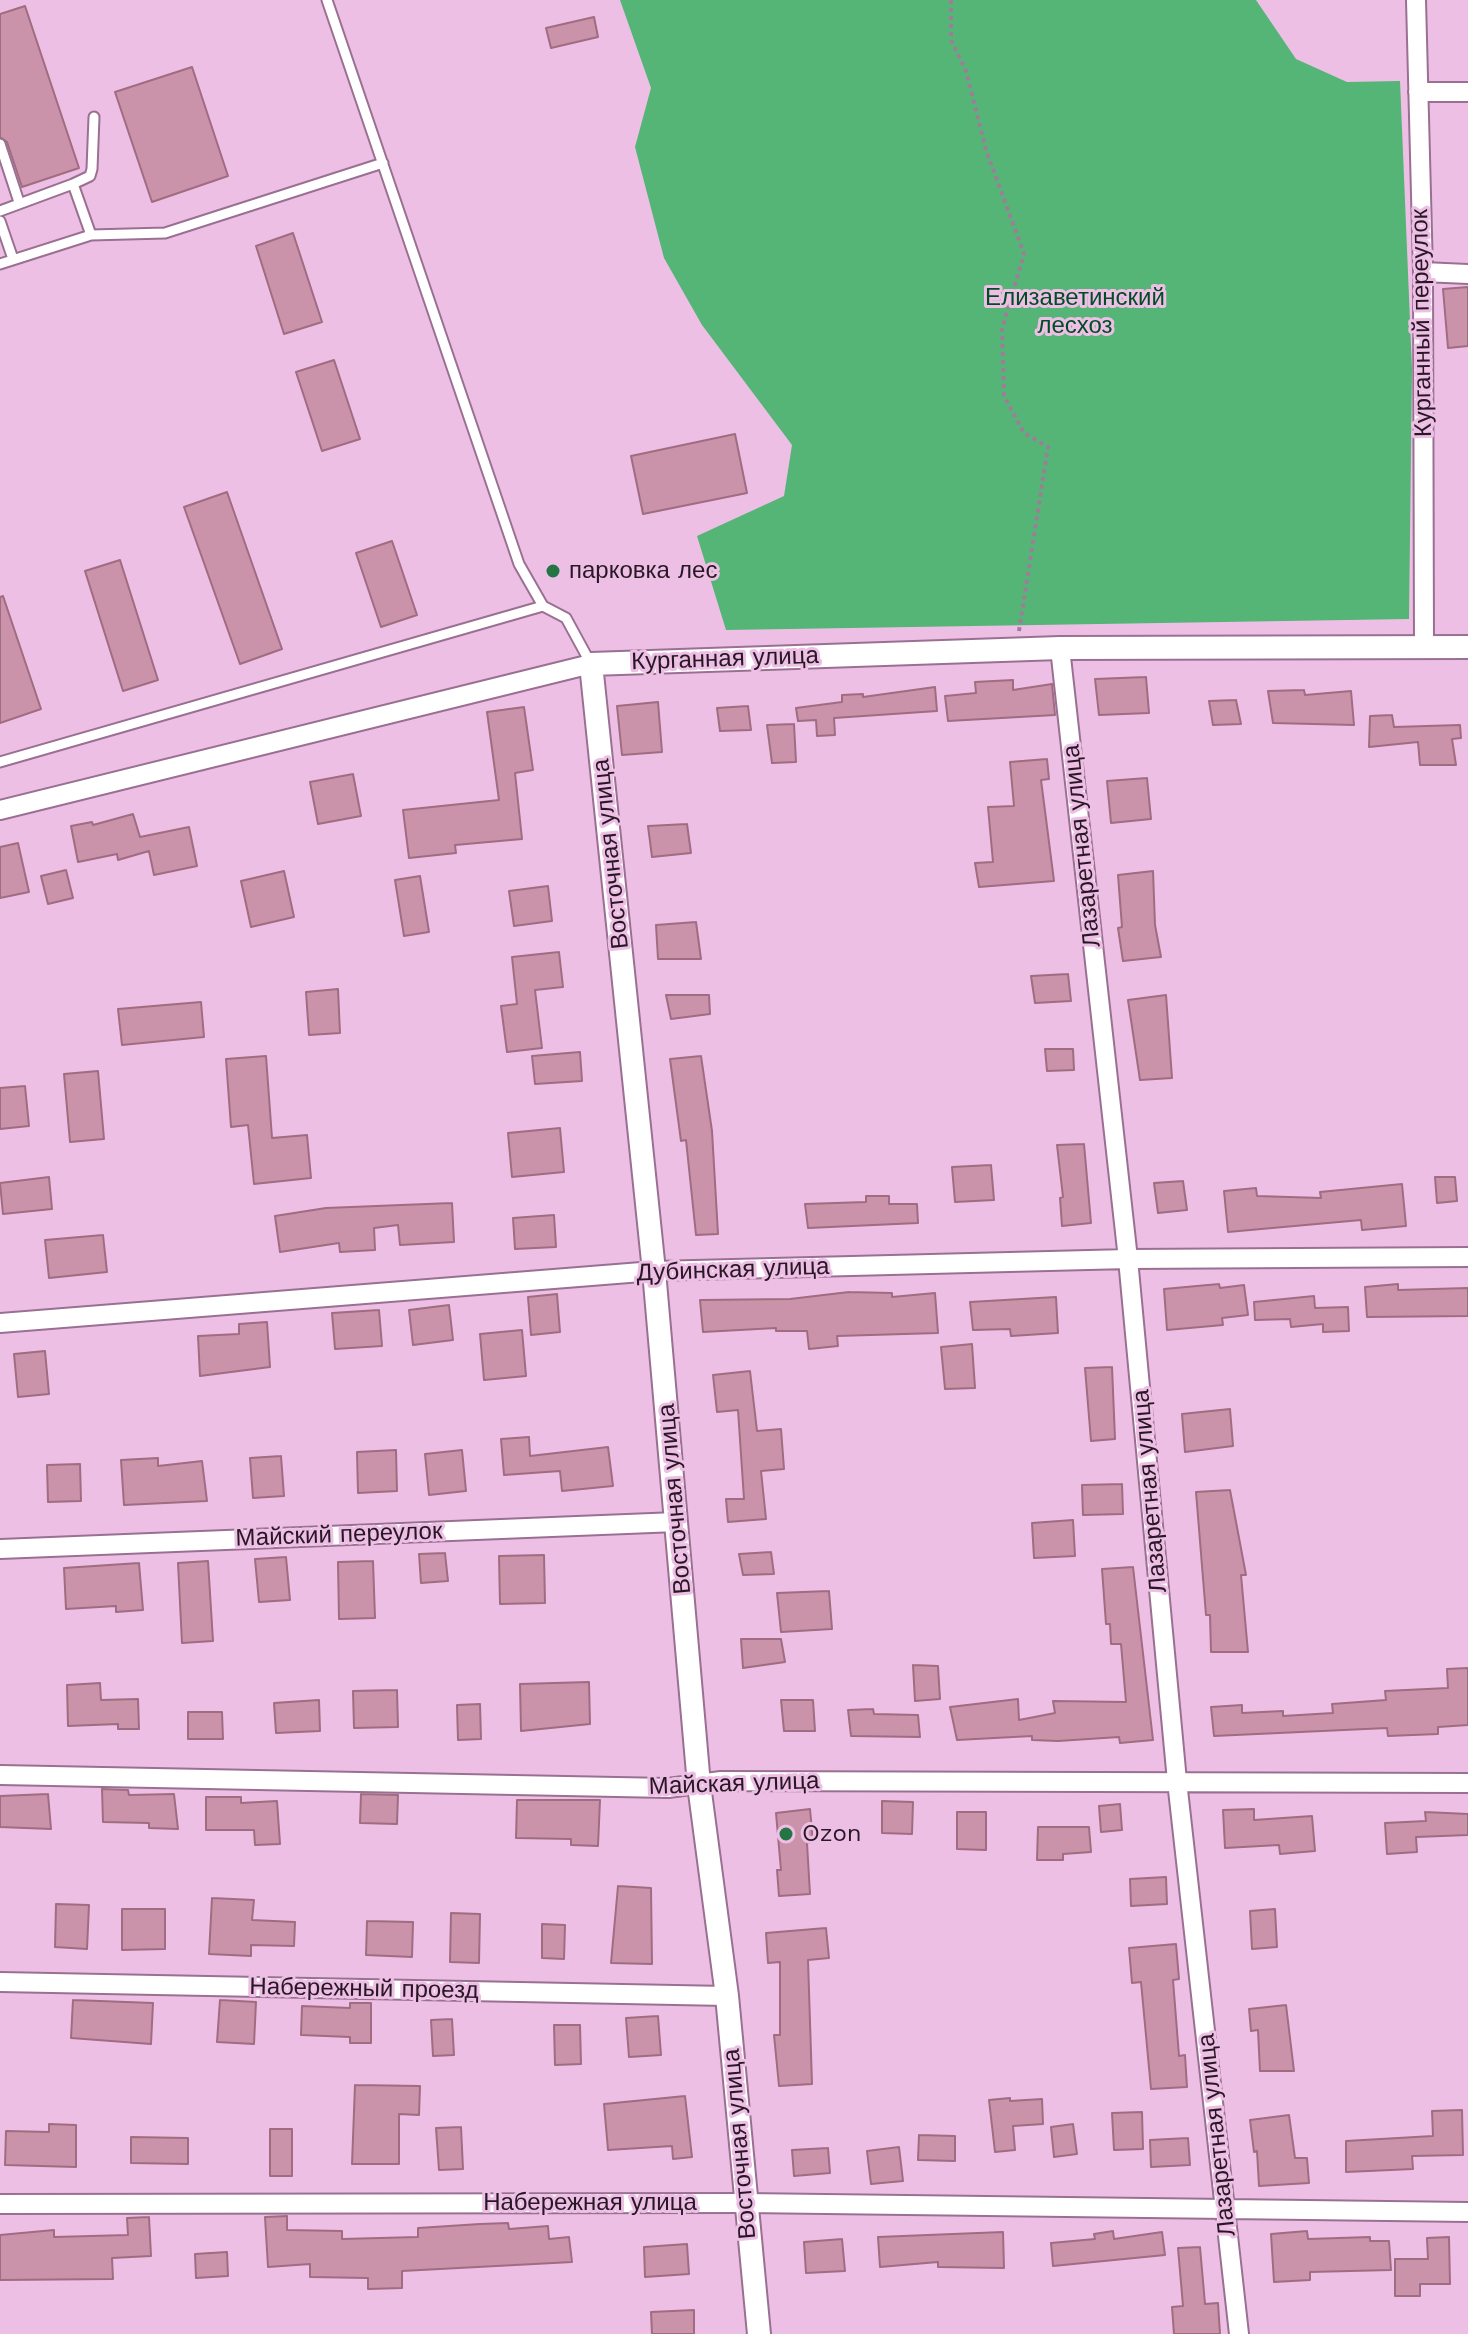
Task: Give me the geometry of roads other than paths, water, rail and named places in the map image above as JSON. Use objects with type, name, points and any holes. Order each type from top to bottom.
[{"type":"street","name":"Курганный переулок","points":[[1416,0],[1423,272],[1424,646]]},
{"type":"street","points":[[1418,92],[1468,92]]},
{"type":"street","points":[[1423,272],[1468,274]]},
{"type":"street","name":"Курганная улица","points":[[0,810],[591,664],[1060,648],[1468,647]]},
{"type":"street","name":"Лазаретная улица","points":[[1060,648],[1128,1259],[1177,1781],[1239,2334]]},
{"type":"street","name":"Восточная улица","points":[[591,664],[654,1271],[699,1785],[727,1996],[759,2334]]},
{"type":"street","name":"Дубинская улица","points":[[0,1323],[654,1271],[1128,1259],[1468,1257]]},
{"type":"street","name":"Майский переулок","points":[[0,1549],[677,1522]]},
{"type":"street","name":"Майская улица","points":[[0,1775],[652,1788],[721,1781],[1468,1783]]},
{"type":"street","name":"Набережный проезд","points":[[0,1982],[727,1996]]},
{"type":"street","name":"Набережная улица","points":[[0,2204],[745,2203],[1468,2212]]},
{"type":"lane","points":[[327,0],[519,564],[543,606],[566,618],[591,664]]},
{"type":"lane","points":[[0,211],[90,176],[94,117]]},
{"type":"lane","points":[[0,144],[19,202]]},
{"type":"lane","points":[[0,264],[91,235],[165,233],[383,163]]},
{"type":"lane","points":[[73,184],[91,235]]},
{"type":"lane","points":[[0,221],[13,259]]},
{"type":"lane","points":[[0,762],[543,606]]},
{"type":"place","name":"парковка лес","points":[[553,571]]},
{"type":"place","name":"Ozon","points":[[786,1834]]},
{"type":"park label","name":"Елизаветинский лесхоз","points":[[1075,312]]}]
